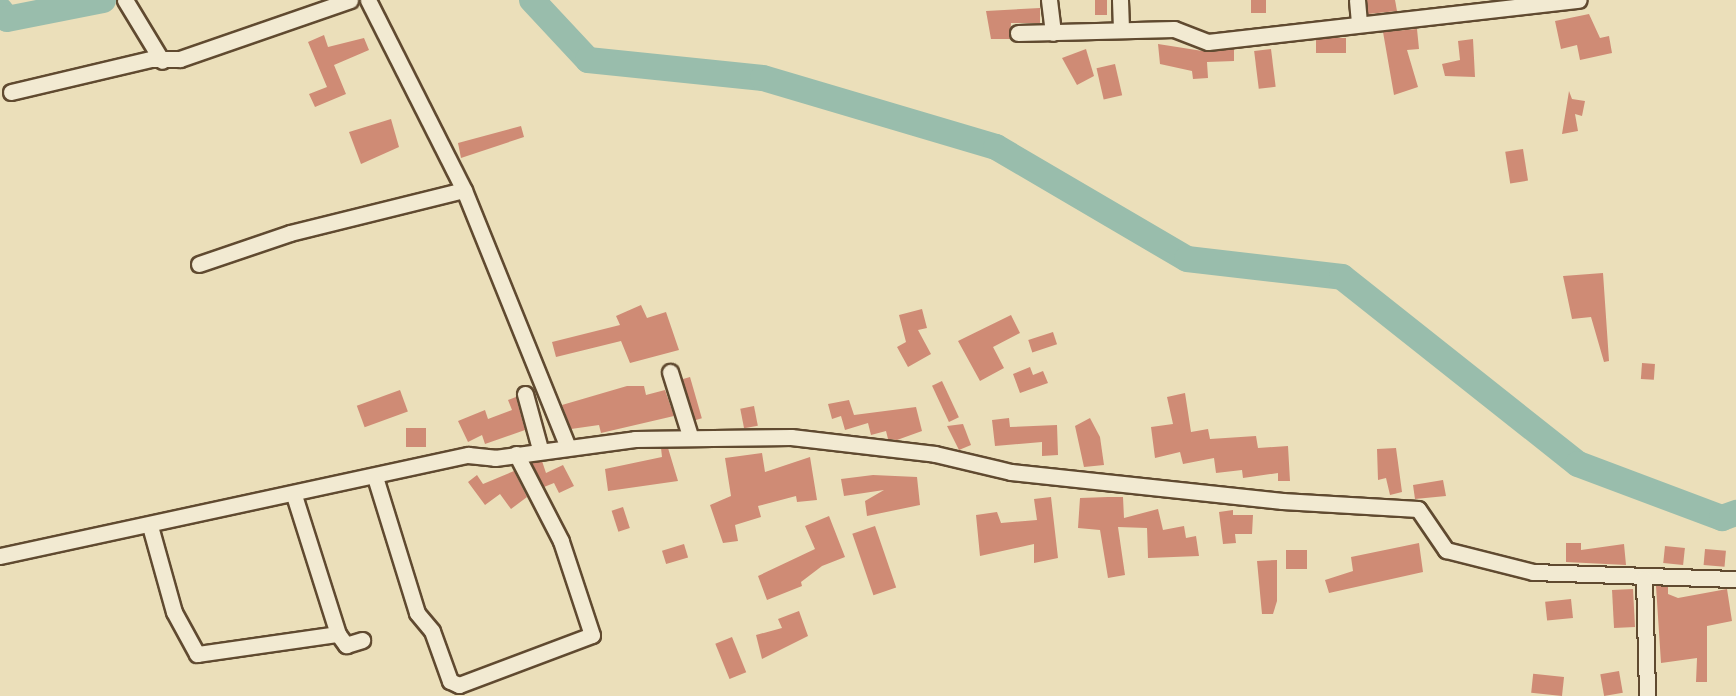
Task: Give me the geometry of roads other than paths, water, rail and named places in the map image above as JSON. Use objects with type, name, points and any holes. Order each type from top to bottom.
[{"type":"street","points":[[125,0],[143,24],[162,61]]},
{"type":"street","points":[[11,92],[151,58],[162,61],[201,53],[350,0]]},
{"type":"street","points":[[368,0],[464,190],[568,447]]},
{"type":"street","points":[[1049,0],[1053,33]]},
{"type":"street","points":[[1120,0],[1121,28]]},
{"type":"street","points":[[1357,0],[1359,21]]},
{"type":"street","points":[[1018,33],[1121,28],[1174,29],[1208,42],[1359,21],[1573,0]]},
{"type":"street","points":[[199,264],[290,233],[464,190]]},
{"type":"street","points":[[670,372],[690,436]]},
{"type":"street","points":[[525,394],[540,450]]},
{"type":"street","points":[[0,555],[150,526],[468,455],[516,454],[690,436],[791,437],[935,454],[1011,472],[1281,501],[1418,508],[1446,550],[1463,557],[1533,572],[1644,578],[1736,579]]},
{"type":"street","points":[[375,477],[417,613],[432,631],[450,681],[459,685],[592,635],[561,541],[516,454]]},
{"type":"street","points":[[294,495],[338,634],[346,645],[362,640]]},
{"type":"street","points":[[150,526],[174,612],[197,654],[338,634]]},
{"type":"street","points":[[1644,578],[1647,696]]},
{"type":"waterway","points":[[0,10],[7,19],[103,0]]},
{"type":"waterway","points":[[532,0],[588,60],[763,78],[996,147],[1187,259],[1342,277],[1578,464],[1722,518],[1736,513]]}]
